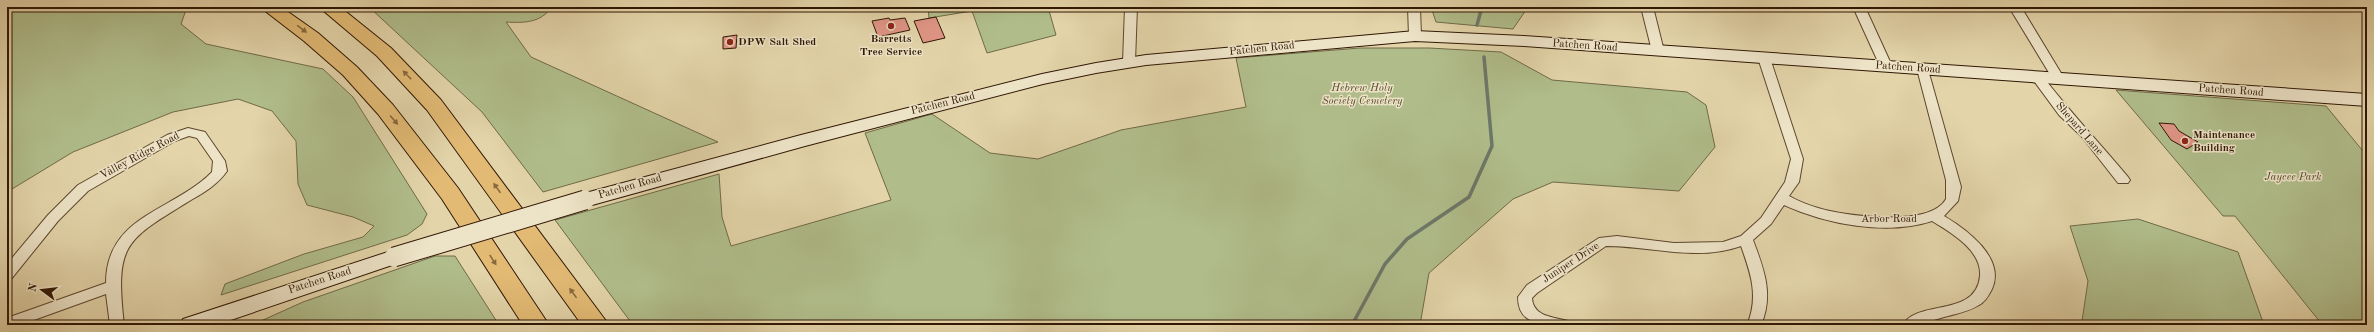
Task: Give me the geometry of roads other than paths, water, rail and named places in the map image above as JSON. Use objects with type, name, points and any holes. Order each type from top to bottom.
[{"type":"highway","points":[[270,7],[310,35],[349,69],[407,135],[484,246],[536,325]]},
{"type":"highway","points":[[328,7],[384,52],[434,105],[596,325]]},
{"type":"street","points":[[1130,62],[1131,7]]},
{"type":"street","points":[[1414,7],[1415,36]]},
{"type":"street","points":[[1647,7],[1658,51]]},
{"type":"street","points":[[1859,7],[1886,66]]},
{"type":"street","points":[[2015,7],[2058,78]]},
{"type":"street","name":"Patchen Road","points":[[191,325],[394,257],[585,200],[718,163],[1035,81],[1130,62],[1415,36],[1886,66],[2367,100]]},
{"type":"street","name":"Juniper Drive","points":[[1563,325],[1544,322],[1535,317],[1526,308],[1525,297],[1532,289],[1599,243],[1617,240],[1662,247],[1724,247],[1746,239],[1766,221],[1783,199],[1794,178],[1797,159],[1764,58]]},
{"type":"street","name":"Arbor Road","points":[[1783,199],[1812,211],[1843,217],[1896,221],[1934,216],[1951,203],[1954,189],[1923,69]]},
{"type":"street","name":"Shepard Lane","points":[[2037,77],[2064,112],[2086,134],[2123,180]]},
{"type":"street","name":"Valley Ridge Road","points":[[7,274],[53,218],[88,184],[177,135],[188,132],[201,135],[219,161],[220,171],[209,182],[147,222],[130,237],[116,254],[113,286],[117,325]]},
{"type":"street","points":[[1910,325],[1925,316],[1972,303],[1982,294],[1986,283],[1985,266],[1977,250],[1962,234],[1934,216]]},
{"type":"street","points":[[1746,239],[1763,294],[1761,311],[1754,325]]},
{"type":"street","points":[[7,324],[113,286]]},
{"type":"waterway","points":[[1477,25],[1482,7]]},
{"type":"waterway","points":[[1352,325],[1385,264],[1407,239],[1469,197],[1492,146],[1484,57]]},
{"type":"place","name":"Barretts Tree Service","points":[[891,26]]},
{"type":"place","name":"DPW Salt Shed","points":[[730,42]]},
{"type":"place","name":"Maintenance Building","points":[[2185,141]]},
{"type":"park label","name":"Hebrew Holy Society Cemetery","points":[[1362,94]]},
{"type":"park label","name":"Jaycee Park","points":[[2293,177]]}]
